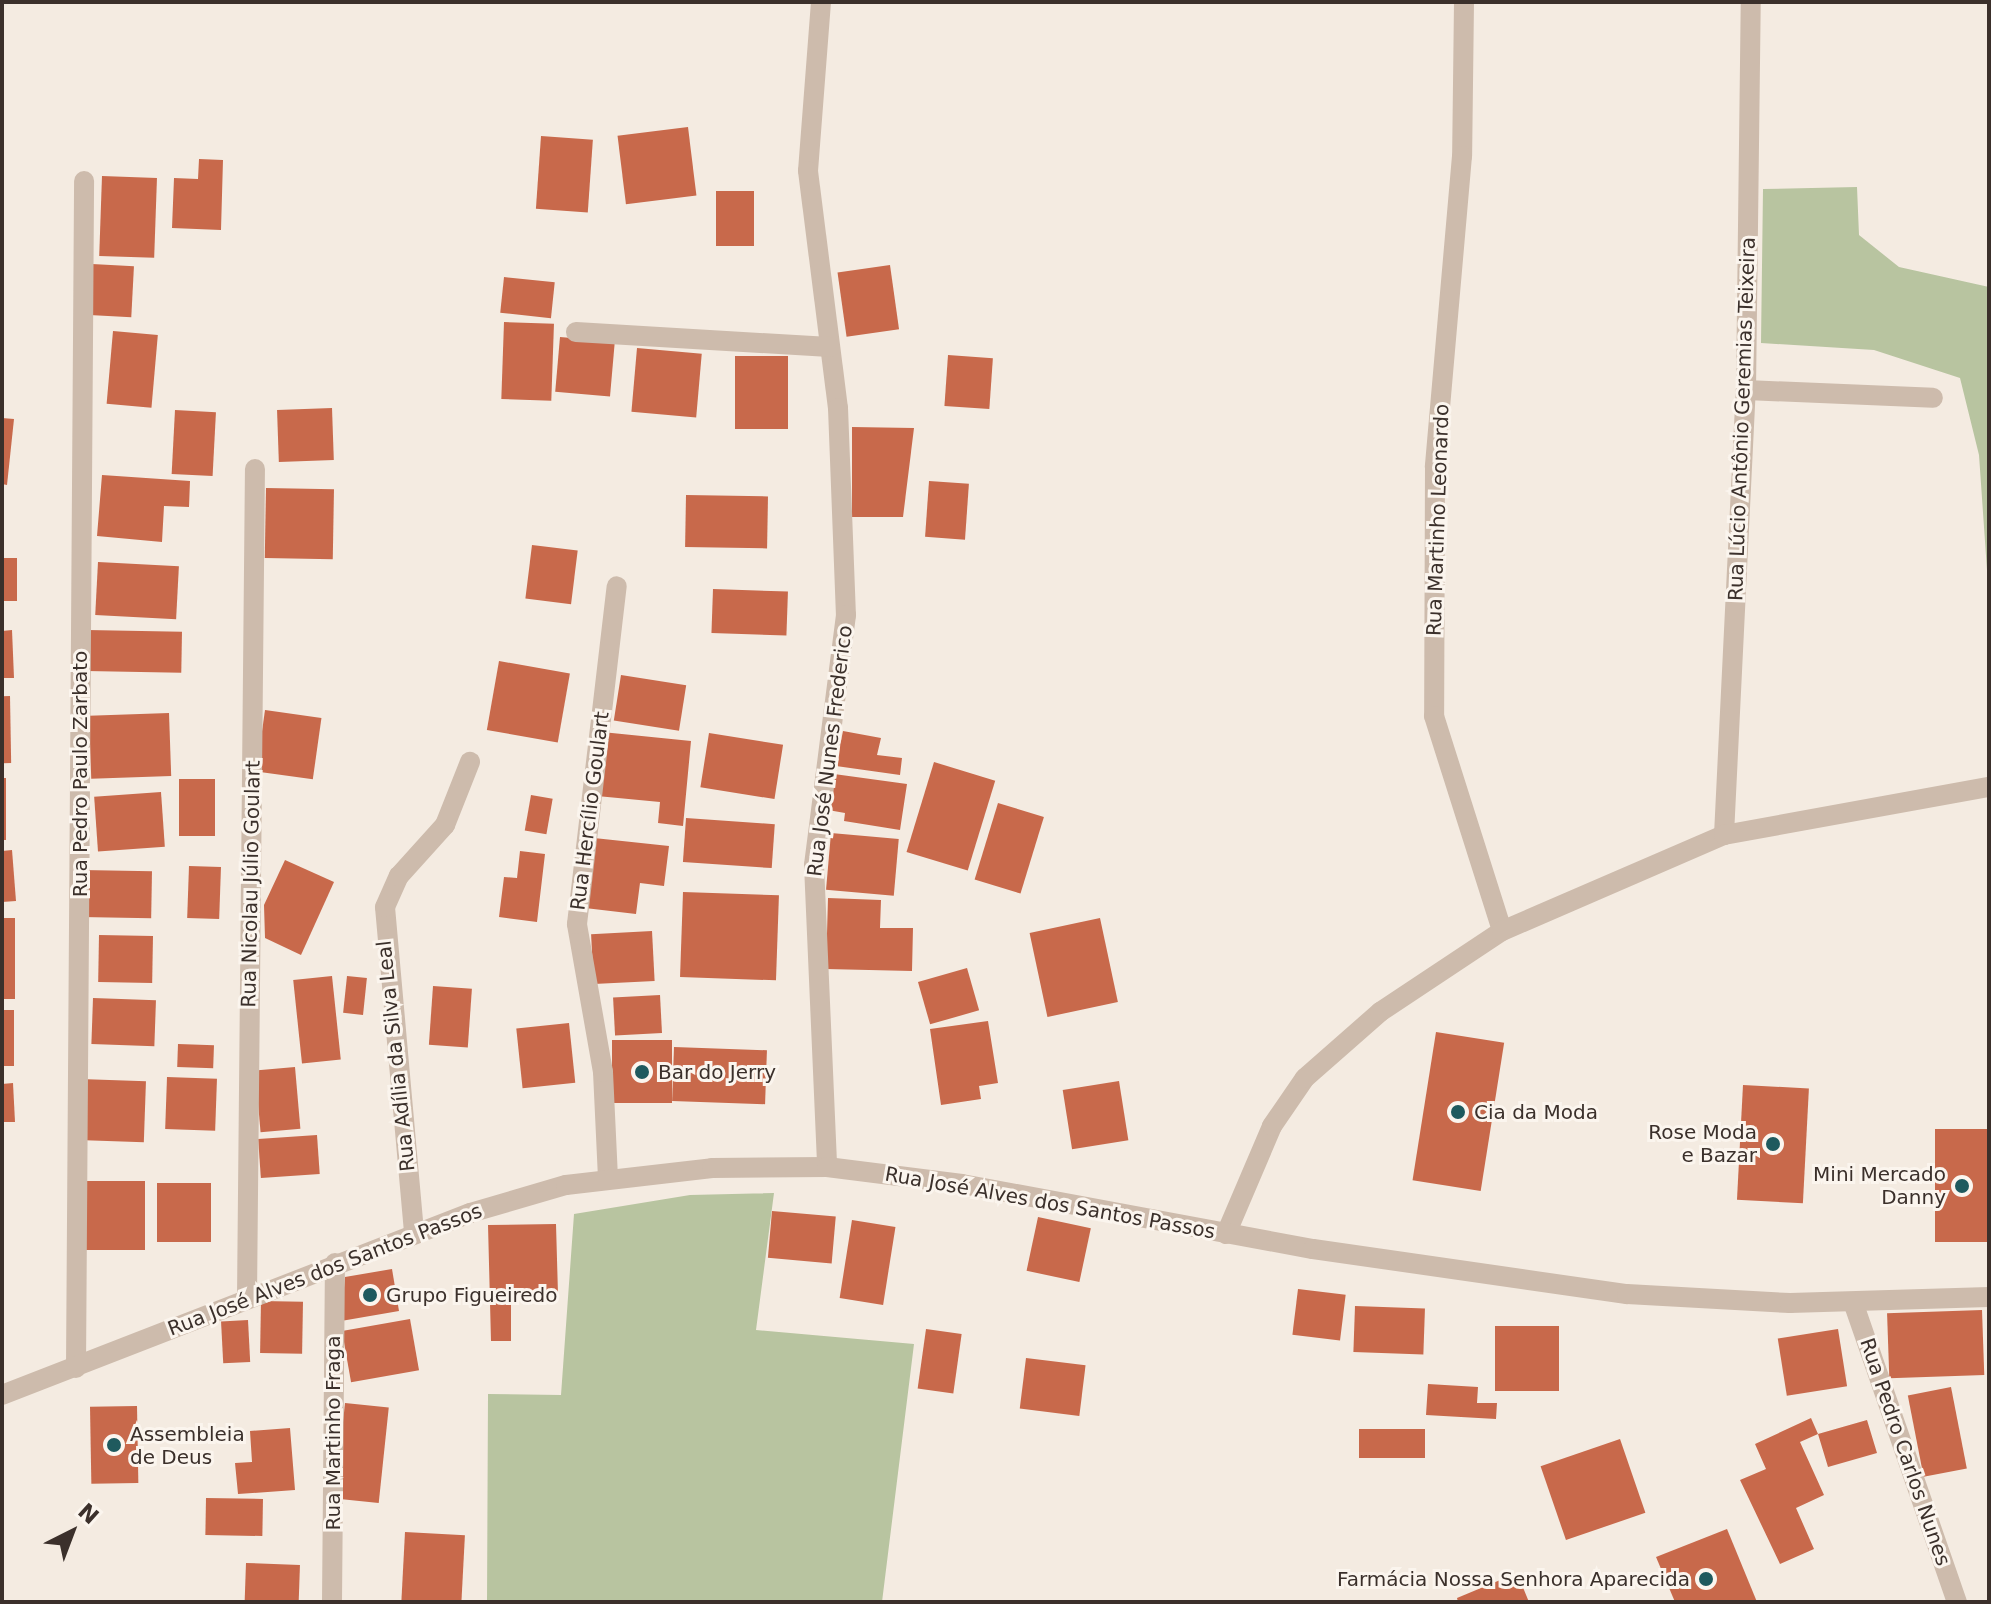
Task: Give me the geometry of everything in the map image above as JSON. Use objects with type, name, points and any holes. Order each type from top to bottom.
[{"type":"street","name":"Rua José Nunes Frederico","points":[[821,2],[808,171],[845,493],[846,615],[814,865],[827,1167]]},
{"type":"street","name":"Rua Martinho Leonardo","points":[[1464,2],[1462,156],[1435,467],[1434,716],[1502,931]]},
{"type":"street","name":"Rua Lúcio Antônio Geremias Teixeira","points":[[1724,835],[1746,390],[1751,2]]},
{"type":"street","name":"Rua Pedro Paulo Zarbato","points":[[76,1368],[84,181]]},
{"type":"street","points":[[576,332],[830,347]]},
{"type":"street","points":[[1746,390],[1933,398]]},
{"type":"street","name":"Rua Nicolau Júlio Goulart","points":[[247,1298],[255,469]]},
{"type":"street","name":"Rua Hercílio Goulart","points":[[608,1178],[600,1047],[577,924],[617,586]]},
{"type":"street","name":"Rua Adília da Silva Leal","points":[[414,1232],[385,907],[399,876],[445,825],[470,762]]},
{"type":"street","points":[[1226,1234],[1272,1126],[1305,1078],[1380,1012],[1502,931],[1724,835],[1989,787]]},
{"type":"street","name":"Rua José Alves dos Santos Passos","points":[[2,1395],[414,1232],[608,1178],[827,1167],[962,1184],[1226,1234],[1627,1294],[1853,1302],[1989,1297]]},
{"type":"street","name":"Rua Martinho Fraga","points":[[332,1602],[335,1263]]},
{"type":"street","name":"Rua Pedro Carlos Nunes","points":[[1853,1302],[1957,1602]]},
{"type":"green space","points":[[1857,187],[1859,235],[1899,267],[1989,287],[1989,599],[1979,455],[1960,378],[1874,350],[1761,343],[1763,189]]},
{"type":"green space","points":[[774,1193],[756,1330],[914,1344],[882,1602],[487,1602],[488,1394],[561,1395],[574,1214],[690,1195]]},
{"type":"building","points":[[688,127],[696,195],[626,204],[618,136]]},
{"type":"building","points":[[541,136],[593,140],[588,212],[536,209]]},
{"type":"building","points":[[199,159],[223,160],[221,230],[172,228],[174,178],[198,179]]},
{"type":"building","points":[[102,176],[157,178],[154,258],[99,256]]},
{"type":"building","points":[[716,191],[754,191],[754,246],[716,246]]},
{"type":"building","points":[[92,264],[134,266],[131,317],[89,315]]},
{"type":"building","points":[[890,265],[899,329],[847,337],[838,272]]},
{"type":"building","points":[[504,277],[555,282],[551,318],[500,313]]},
{"type":"building","points":[[504,322],[554,324],[551,401],[501,399]]},
{"type":"building","points":[[113,331],[158,335],[151,408],[107,404]]},
{"type":"building","points":[[560,337],[615,342],[610,397],[555,392]]},
{"type":"building","points":[[637,348],[702,354],[696,417],[631,412]]},
{"type":"building","points":[[948,355],[993,358],[989,409],[944,406]]},
{"type":"building","points":[[735,356],[788,356],[788,429],[735,429]]},
{"type":"building","points":[[332,408],[334,460],[279,462],[277,410]]},
{"type":"building","points":[[175,410],[216,412],[213,476],[172,474]]},
{"type":"building","points":[[2,418],[14,419],[7,485],[2,484]]},
{"type":"building","points":[[852,427],[914,428],[903,517],[852,517]]},
{"type":"building","points":[[102,475],[190,481],[189,507],[164,506],[162,542],[97,536]]},
{"type":"building","points":[[929,481],[969,484],[965,540],[925,537]]},
{"type":"building","points":[[266,488],[334,489],[333,559],[265,558]]},
{"type":"building","points":[[686,495],[768,496],[767,548],[685,547]]},
{"type":"building","points":[[532,545],[578,551],[571,604],[525,599]]},
{"type":"building","points":[[2,558],[17,558],[17,601],[2,601]]},
{"type":"building","points":[[98,562],[179,566],[176,619],[95,615]]},
{"type":"building","points":[[713,589],[788,592],[786,636],[711,633]]},
{"type":"building","points":[[12,630],[14,678],[2,678],[2,631]]},
{"type":"building","points":[[87,630],[182,632],[181,673],[86,671]]},
{"type":"building","points":[[499,661],[570,674],[558,742],[487,730]]},
{"type":"building","points":[[621,675],[686,685],[679,731],[614,720]]},
{"type":"building","points":[[2,696],[10,696],[11,763],[3,763]]},
{"type":"building","points":[[265,710],[321,718],[313,779],[256,771]]},
{"type":"building","points":[[169,713],[171,776],[91,779],[89,716]]},
{"type":"building","points":[[843,731],[881,738],[877,755],[902,758],[900,775],[836,766]]},
{"type":"building","points":[[602,732],[691,741],[683,826],[658,823],[660,802],[597,796]]},
{"type":"building","points":[[709,733],[783,745],[774,799],[700,787]]},
{"type":"building","points":[[934,762],[995,781],[968,871],[907,852]]},
{"type":"building","points":[[834,774],[907,784],[900,830],[844,821],[845,813],[828,810]]},
{"type":"building","points":[[2,778],[6,778],[6,840],[2,840]]},
{"type":"building","points":[[179,779],[215,779],[215,836],[179,836]]},
{"type":"building","points":[[161,792],[165,847],[98,852],[94,797]]},
{"type":"building","points":[[531,795],[553,799],[546,834],[525,830]]},
{"type":"building","points":[[998,803],[1044,817],[1021,894],[975,880]]},
{"type":"building","points":[[686,818],[775,824],[772,868],[683,862]]},
{"type":"building","points":[[831,833],[899,839],[894,896],[826,890]]},
{"type":"building","points":[[594,838],[669,846],[664,886],[640,883],[636,914],[585,908]]},
{"type":"building","points":[[12,850],[16,901],[2,902],[2,851]]},
{"type":"building","points":[[520,851],[545,854],[537,922],[499,917],[504,877],[517,878]]},
{"type":"building","points":[[285,860],[334,882],[301,955],[265,938],[264,905]]},
{"type":"building","points":[[189,866],[221,867],[219,919],[187,918]]},
{"type":"building","points":[[82,870],[152,871],[151,918],[81,917]]},
{"type":"building","points":[[683,892],[779,895],[776,980],[680,977]]},
{"type":"building","points":[[828,898],[881,900],[880,928],[913,928],[912,971],[826,969]]},
{"type":"building","points":[[2,918],[15,918],[15,999],[2,999]]},
{"type":"building","points":[[1100,918],[1118,1002],[1047,1017],[1030,933]]},
{"type":"building","points":[[652,931],[655,981],[594,984],[591,934]]},
{"type":"building","points":[[99,935],[153,936],[152,983],[98,982]]},
{"type":"building","points":[[967,968],[979,1010],[930,1024],[918,982]]},
{"type":"building","points":[[332,976],[341,1060],[302,1064],[293,980]]},
{"type":"building","points":[[347,976],[367,978],[363,1015],[343,1013]]},
{"type":"building","points":[[433,986],[472,989],[468,1048],[429,1045]]},
{"type":"building","points":[[660,995],[662,1033],[615,1035],[613,997]]},
{"type":"building","points":[[93,998],[156,1000],[154,1046],[91,1044]]},
{"type":"building","points":[[2,1010],[14,1010],[14,1066],[2,1066]]},
{"type":"building","points":[[988,1021],[998,1083],[979,1086],[981,1099],[941,1105],[930,1029]]},
{"type":"building","points":[[569,1023],[575,1083],[523,1088],[516,1029]]},
{"type":"building","name":"Cia da Moda","points":[[1436,1032],[1504,1043],[1481,1191],[1413,1180]]},
{"type":"building","name":"Bar do Jerry","points":[[612,1040],[672,1040],[672,1103],[612,1103]]},
{"type":"building","points":[[178,1044],[214,1045],[213,1068],[177,1067]]},
{"type":"building","points":[[674,1047],[767,1050],[765,1104],[672,1101]]},
{"type":"building","points":[[295,1067],[300,1129],[261,1132],[255,1070]]},
{"type":"building","points":[[167,1077],[217,1079],[215,1131],[165,1129]]},
{"type":"building","points":[[80,1079],[146,1081],[144,1142],[78,1140]]},
{"type":"building","points":[[1119,1081],[1128,1140],[1072,1149],[1063,1090]]},
{"type":"building","points":[[13,1083],[15,1122],[2,1122],[2,1084]]},
{"type":"building","name":"Rose Moda e Bazar","points":[[1743,1085],[1809,1088],[1803,1203],[1737,1200]]},
{"type":"building","name":"Mini Mercado Danny","points":[[1935,1129],[1989,1129],[1989,1242],[1935,1242]]},
{"type":"building","points":[[317,1135],[320,1174],[261,1178],[258,1139]]},
{"type":"building","points":[[86,1181],[145,1181],[145,1250],[86,1250]]},
{"type":"building","points":[[157,1183],[211,1183],[211,1242],[157,1242]]},
{"type":"building","points":[[772,1211],[836,1217],[832,1263],[768,1258]]},
{"type":"building","points":[[1038,1217],[1091,1228],[1079,1282],[1027,1271]]},
{"type":"building","points":[[852,1220],[895,1227],[883,1305],[840,1298]]},
{"type":"building","points":[[556,1224],[558,1294],[511,1295],[511,1341],[491,1341],[488,1225]]},
{"type":"building","points":[[392,1269],[399,1311],[341,1321],[345,1277]]},
{"type":"building","points":[[1298,1289],[1346,1295],[1340,1341],[1292,1335]]},
{"type":"building","points":[[261,1301],[303,1302],[302,1354],[260,1353]]},
{"type":"building","points":[[1355,1306],[1425,1308],[1423,1354],[1353,1352]]},
{"type":"building","points":[[1982,1310],[1984,1375],[1889,1378],[1887,1313]]},
{"type":"building","points":[[410,1319],[419,1370],[351,1382],[342,1331]]},
{"type":"building","points":[[248,1320],[250,1362],[223,1363],[221,1321]]},
{"type":"building","points":[[1495,1326],[1559,1326],[1559,1391],[1495,1391]]},
{"type":"building","points":[[926,1329],[962,1334],[953,1393],[918,1388]]},
{"type":"building","points":[[1838,1329],[1847,1386],[1787,1396],[1778,1339]]},
{"type":"building","points":[[1026,1358],[1086,1365],[1079,1416],[1020,1409]]},
{"type":"building","points":[[1428,1384],[1478,1387],[1477,1403],[1497,1403],[1496,1419],[1426,1415]]},
{"type":"building","points":[[1951,1387],[1967,1468],[1924,1477],[1908,1395]]},
{"type":"building","points":[[345,1403],[389,1408],[379,1503],[335,1498]]},
{"type":"building","name":"Assembleia de Deus","points":[[137,1406],[138,1483],[91,1484],[90,1407]]},
{"type":"building","points":[[1811,1418],[1818,1434],[1800,1442],[1824,1495],[1796,1508],[1814,1549],[1780,1564],[1740,1480],[1766,1469],[1755,1444]]},
{"type":"building","points":[[1867,1420],[1877,1453],[1828,1467],[1818,1434]]},
{"type":"building","points":[[290,1428],[295,1490],[238,1494],[235,1463],[252,1462],[250,1431]]},
{"type":"building","points":[[1359,1429],[1425,1429],[1425,1458],[1359,1458]]},
{"type":"building","points":[[1620,1439],[1645,1513],[1566,1540],[1541,1466]]},
{"type":"building","points":[[206,1498],[263,1499],[262,1536],[205,1535]]},
{"type":"building","name":"Farmácia Nossa Senhora Aparecida","points":[[1727,1529],[1757,1602],[1675,1602],[1656,1557]]},
{"type":"building","points":[[405,1532],[465,1535],[461,1602],[401,1602]]},
{"type":"building","points":[[246,1563],[300,1565],[299,1602],[245,1602]]},
{"type":"building","points":[[1517,1573],[1529,1602],[1458,1602],[1457,1598]]},
{"type":"place","name":"Bar do Jerry","points":[[642,1072]]},
{"type":"place","name":"Cia da Moda","points":[[1458,1112]]},
{"type":"place","name":"Rose Moda e Bazar","points":[[1773,1144]]},
{"type":"place","name":"Mini Mercado Danny","points":[[1962,1186]]},
{"type":"place","name":"Grupo Figueiredo","points":[[370,1295]]},
{"type":"place","name":"Assembleia de Deus","points":[[114,1445]]},
{"type":"place","name":"Farmácia Nossa Senhora Aparecida","points":[[1706,1579]]}]
